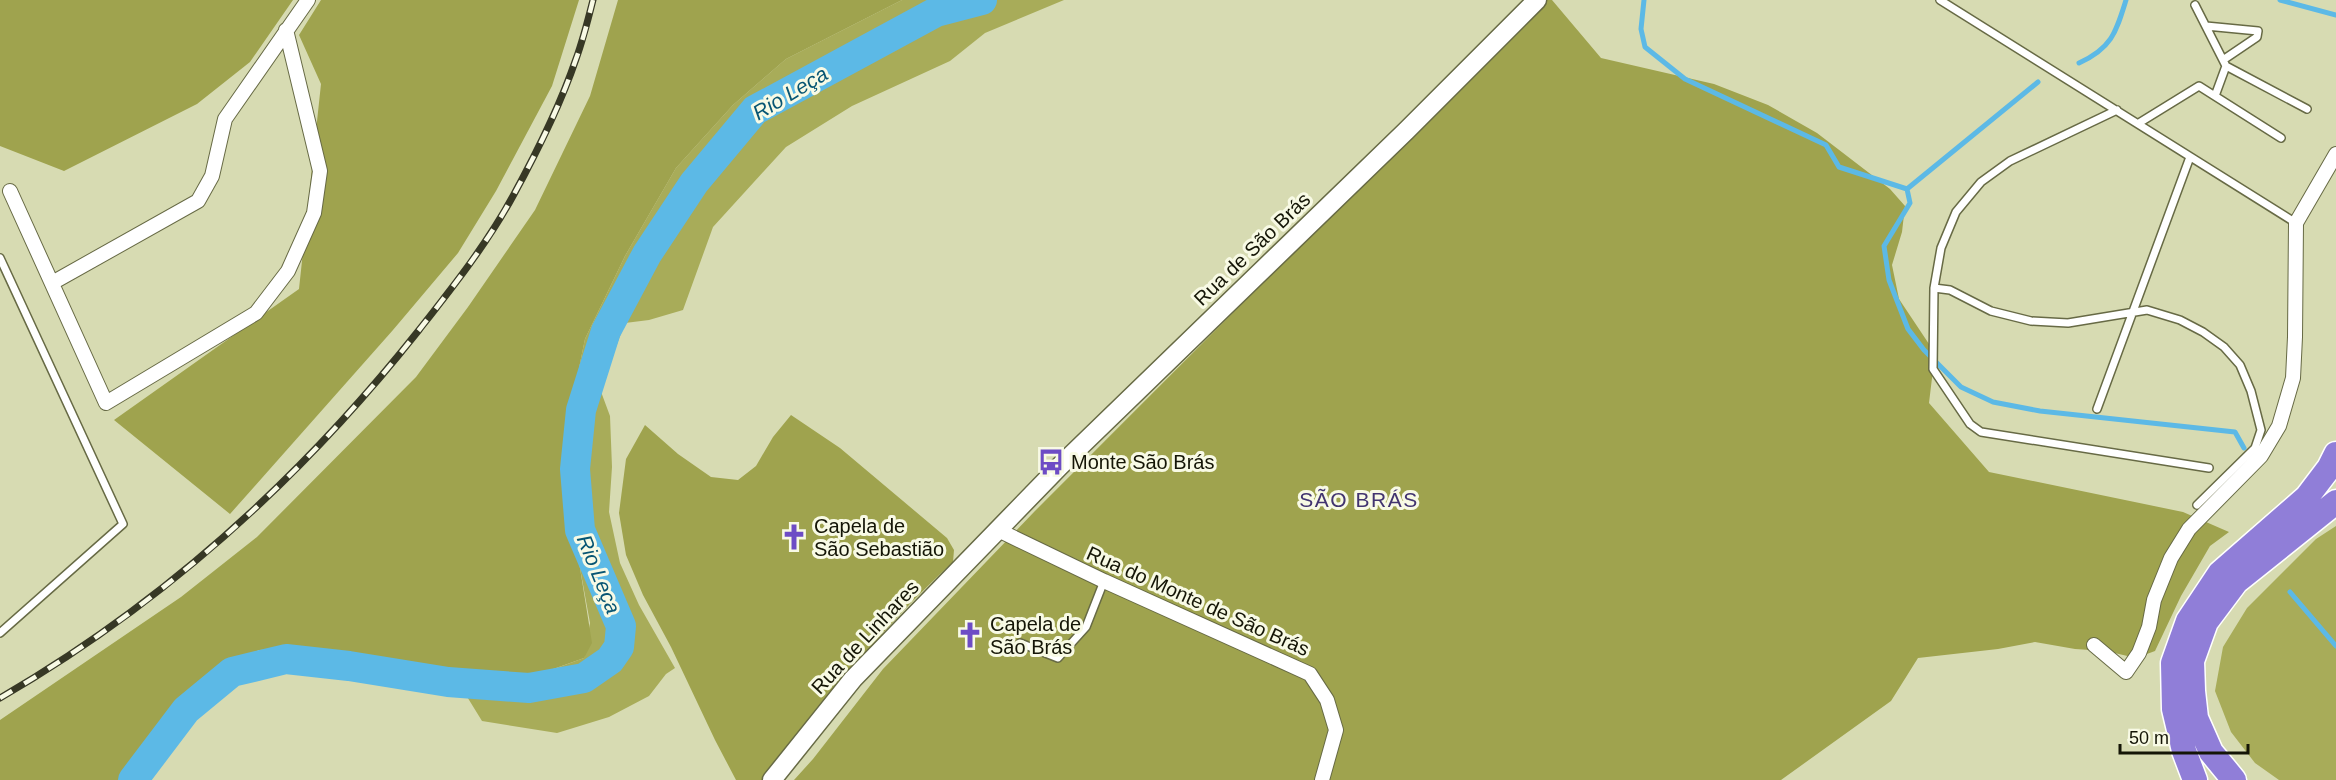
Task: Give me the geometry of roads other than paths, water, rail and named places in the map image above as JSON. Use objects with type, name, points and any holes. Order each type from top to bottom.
[{"type":"highway","points":[[2195,780],[2184,751],[2174,710],[2173,663],[2188,621],[2220,573],[2307,497],[2329,468],[2336,454]]},
{"type":"highway","points":[[2234,780],[2211,752],[2196,718],[2192,661],[2206,622],[2236,582],[2336,502]]},
{"type":"main road","name":"Rua de São Brás","points":[[998,530],[1060,466],[1406,131],[1537,0]]},
{"type":"main road","name":"Rua de Linhares","points":[[772,780],[853,679],[998,530]]},
{"type":"street","points":[[52,283],[198,201],[212,176],[225,119],[308,0]]},
{"type":"street","points":[[10,191],[106,403],[256,313],[288,271],[314,213],[320,171],[286,30]]},
{"type":"street","points":[[2094,645],[2126,672],[2139,653],[2149,627],[2154,600],[2171,558],[2189,529],[2261,456],[2279,426],[2292,378],[2295,337],[2296,224],[2336,154]]},
{"type":"street","name":"Rua do Monte de São Brás","points":[[998,530],[1104,581],[1310,674],[1327,700],[1336,730],[1322,780]]},
{"type":"lane","points":[[1940,0],[2139,123],[2296,224]]},
{"type":"lane","points":[[2195,5],[2225,63],[2307,109]]},
{"type":"lane","points":[[2206,26],[2258,31],[2257,37],[2225,63],[2215,96]]},
{"type":"lane","points":[[2139,123],[2199,86],[2281,138]]},
{"type":"lane","points":[[2117,110],[2010,161],[1981,182],[1956,212],[1941,248],[1934,288],[1934,369],[1970,424],[1981,432],[2209,468]]},
{"type":"lane","points":[[2097,409],[2190,157]]},
{"type":"lane","points":[[0,258],[123,524],[0,633]]},
{"type":"lane","points":[[1934,288],[1950,290],[1991,311],[2031,321],[2068,324],[2147,310],[2180,320],[2203,332],[2224,347],[2240,365],[2251,391],[2261,430],[2255,448],[2197,505]]},
{"type":"lane","points":[[1020,643],[1058,658],[1086,627],[1104,581]]},
{"type":"waterway","name":"Rio Leça","points":[[133,780],[186,710],[232,672],[286,659],[349,666],[448,682],[529,688],[584,678],[610,660],[619,647],[621,626],[580,530],[575,469],[581,410],[606,331],[647,254],[694,183],[755,110],[936,12],[982,0]]},
{"type":"waterway","points":[[1644,0],[1641,29],[1645,47],[1685,79],[1826,145],[1839,167],[1907,189],[2038,82]]},
{"type":"waterway","points":[[2079,63],[2106,45],[2115,30],[2126,0]]},
{"type":"waterway","points":[[2280,0],[2336,15]]},
{"type":"waterway","points":[[1907,189],[1910,203],[1884,246],[1889,280],[1908,329],[1924,350],[1961,387],[1993,402],[2040,411],[2235,432],[2244,448]]},
{"type":"waterway","points":[[2290,592],[2336,646]]},
{"type":"railway","points":[[0,698],[60,661],[174,579],[278,487],[374,385],[469,265],[513,196],[539,146],[570,77],[593,0]]},
{"type":"place","name":"Monte São Brás","points":[[1051,462]]},
{"type":"place","name":"Capela de São Sebastião","points":[[794,537]]},
{"type":"place","name":"Capela de São Brás","points":[[970,635]]},
{"type":"district","name":"SÃO BRÁS","points":[[1359,499]]}]
